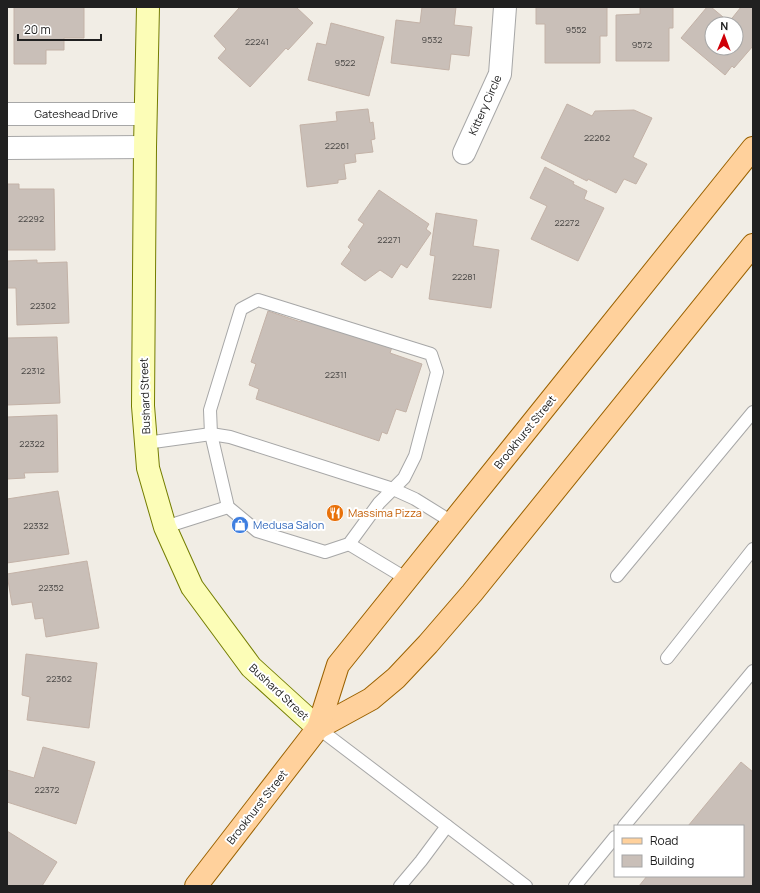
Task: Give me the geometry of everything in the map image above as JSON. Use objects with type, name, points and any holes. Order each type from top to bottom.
[{"type":"main road","name":"Brookhurst Street","points":[[196,886],[318,728],[338,665],[753,148]]},
{"type":"main road","name":"Brookhurst Street","points":[[318,728],[371,699],[396,678],[428,644],[472,593],[753,245]]},
{"type":"street","name":"Bushard Street","points":[[148,7],[145,114],[143,406],[148,468],[165,526],[192,587],[250,667],[318,728]]},
{"type":"street","name":"Kittery Circle","points":[[464,153],[500,74],[505,7]]},
{"type":"street","name":"Gateshead Drive","points":[[7,114],[145,114]]},
{"type":"street","points":[[7,148],[145,147]]},
{"type":"lane","points":[[258,300],[432,354],[437,372],[415,456],[404,478],[379,502],[349,544],[325,552],[257,531],[228,507],[210,434],[210,410],[240,309],[258,300]]},
{"type":"lane","points":[[617,576],[753,412]]},
{"type":"lane","points":[[146,443],[210,434],[230,437],[393,489],[415,499],[452,522]]},
{"type":"lane","points":[[165,526],[228,507]]},
{"type":"lane","points":[[349,544],[407,579]]},
{"type":"lane","points":[[667,658],[753,549]]},
{"type":"lane","points":[[625,825],[753,671]]},
{"type":"lane","points":[[318,728],[526,886]]},
{"type":"lane","points":[[400,886],[447,826]]},
{"type":"lane","points":[[575,886],[614,838]]},
{"type":"building","points":[[14,7],[84,7],[84,38],[64,38],[64,50],[46,50],[46,64],[14,64]]},
{"type":"building","points":[[237,7],[296,7],[313,23],[288,50],[286,48],[250,87],[218,58],[226,49],[214,36],[239,8]]},
{"type":"building","points":[[422,7],[456,7],[454,25],[472,27],[469,56],[451,54],[449,70],[391,63],[396,20],[420,23]]},
{"type":"building","points":[[536,7],[607,7],[607,36],[600,36],[600,63],[545,63],[545,24],[536,24]]},
{"type":"building","points":[[640,7],[673,7],[673,28],[669,28],[669,61],[616,61],[616,15],[640,14]]},
{"type":"building","points":[[707,7],[711,7],[722,16],[704,16],[704,56],[744,56],[744,16],[734,16],[741,7],[753,7],[753,46],[734,68],[732,66],[725,75],[681,38]]},
{"type":"building","points":[[331,23],[384,37],[369,96],[308,80],[317,43],[326,45]]},
{"type":"building","points":[[567,104],[592,116],[595,111],[634,110],[652,118],[633,157],[647,164],[636,184],[624,179],[616,193],[588,179],[587,181],[541,158]]},
{"type":"building","points":[[368,109],[370,123],[373,122],[375,139],[371,140],[373,152],[355,154],[356,162],[344,164],[346,179],[338,180],[338,183],[307,187],[300,125],[337,121],[336,112]]},
{"type":"building","points":[[545,167],[574,182],[573,184],[587,191],[584,199],[604,208],[578,261],[531,239],[547,206],[530,198]]},
{"type":"building","points":[[7,184],[19,184],[19,189],[54,189],[55,250],[7,250]]},
{"type":"building","points":[[379,190],[429,224],[426,229],[431,233],[407,268],[401,264],[392,278],[380,270],[365,281],[341,264],[351,250],[348,247],[364,224],[358,220]]},
{"type":"building","points":[[436,213],[477,220],[473,246],[499,250],[491,308],[429,299],[435,256],[430,255]]},
{"type":"building","points":[[37,260],[37,263],[67,262],[69,323],[17,325],[16,288],[7,288],[7,261]]},
{"type":"building","points":[[268,311],[301,322],[303,317],[392,347],[390,353],[422,364],[406,412],[396,409],[387,434],[382,432],[379,441],[256,399],[259,389],[249,385],[256,364],[251,362]]},
{"type":"building","points":[[57,337],[60,403],[7,405],[7,338]]},
{"type":"building","points":[[57,415],[58,472],[24,473],[25,478],[7,479],[7,417]]},
{"type":"building","points":[[58,491],[69,554],[7,563],[7,499]]},
{"type":"building","points":[[87,561],[99,628],[46,637],[43,618],[35,619],[32,602],[12,605],[7,574]]},
{"type":"building","points":[[26,654],[97,663],[89,728],[27,720],[30,697],[22,695]]},
{"type":"building","points":[[43,747],[95,762],[76,824],[7,802],[7,770],[34,778]]},
{"type":"building","points":[[741,762],[753,772],[753,886],[639,886],[646,877],[744,877],[744,825],[689,825]]},
{"type":"building","points":[[7,831],[57,862],[42,886],[7,886]]},
{"type":"place","name":"Massima Pizza","points":[[335,513]]},
{"type":"place","name":"Medusa Salon","points":[[240,525]]}]
